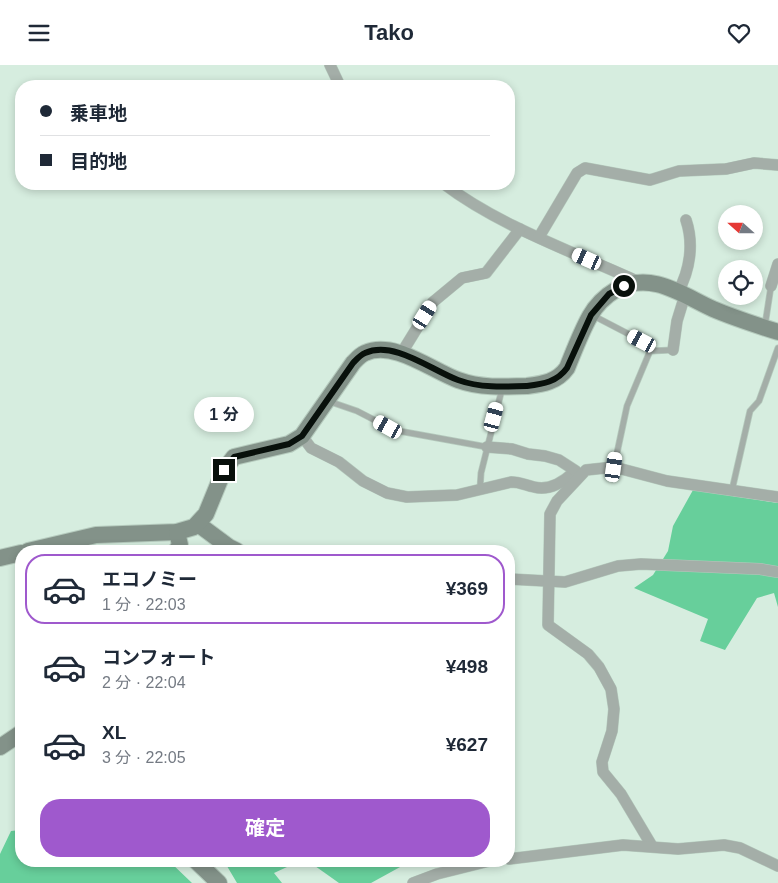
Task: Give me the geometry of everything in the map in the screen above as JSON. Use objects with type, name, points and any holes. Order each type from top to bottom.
[{"type":"street","points":[[330,65],[337,80]]},
{"type":"street","points":[[539,237],[577,173],[585,168],[650,180],[679,171],[726,169],[754,163],[778,165]]},
{"type":"street","points":[[452,190],[520,229],[639,282]]},
{"type":"street","points":[[673,350],[682,293],[689,266],[689,227],[686,220]]},
{"type":"street","points":[[401,354],[433,302],[462,278],[486,273],[520,229]]},
{"type":"street","points":[[771,286],[778,264]]},
{"type":"street","points":[[54,545],[96,535],[177,532],[186,531],[194,527],[206,514],[224,470],[234,457],[289,444],[302,436],[353,363],[363,354],[373,351],[388,350],[401,354],[458,380],[485,386],[541,385],[553,381],[567,368],[591,315],[609,294],[624,286],[639,282],[654,283],[682,293],[714,309],[771,330]]},
{"type":"street","points":[[302,436],[311,448],[339,462],[363,481],[387,493],[407,497],[457,495],[511,482],[519,482],[535,488],[547,488],[562,483],[581,470]]},
{"type":"street","points":[[487,447],[512,449],[528,454],[545,456],[581,470],[614,467],[667,481],[778,497]]},
{"type":"street","points":[[581,470],[557,501],[550,514],[548,625],[588,654],[599,667],[611,689],[614,716],[612,731],[602,762],[603,772],[621,794],[652,846]]},
{"type":"street","points":[[198,524],[226,545]]},
{"type":"street","points":[[177,532],[180,545]]},
{"type":"street","points":[[0,559],[15,555]]},
{"type":"street","points":[[515,579],[565,582],[618,566],[641,564],[760,569],[778,572]]},
{"type":"street","points":[[0,747],[15,737]]},
{"type":"street","points":[[515,858],[622,845],[678,849],[724,845],[740,848],[778,866]]},
{"type":"street","points":[[202,867],[219,883]]},
{"type":"street","points":[[412,883],[467,867]]},
{"type":"lane","points":[[771,286],[771,330]]},
{"type":"lane","points":[[591,315],[642,341],[649,346],[650,351],[627,406],[614,467]]},
{"type":"lane","points":[[732,490],[750,411],[759,401],[778,348]]},
{"type":"lane","points":[[650,351],[673,350]]},
{"type":"lane","points":[[480,489],[481,473],[502,387]]},
{"type":"lane","points":[[326,400],[357,411],[399,431],[487,447]]},
{"type":"green space","points":[[693,490],[778,503],[778,607],[774,593],[757,598],[725,650],[700,641],[708,619],[634,588],[653,575],[668,551],[673,526]]},
{"type":"green space","points":[[11,831],[15,831],[15,867],[175,867],[192,883],[0,883],[0,854]]},
{"type":"green space","points":[[228,867],[287,867],[274,873],[282,883],[237,883]]},
{"type":"green space","points":[[316,867],[400,867],[371,883],[339,883]]},
{"type":"route","points":[[224,470],[234,457],[289,444],[302,436],[353,363],[363,354],[373,351],[388,350],[401,354],[471,384],[502,387],[541,385],[553,381],[567,368],[591,315],[609,294],[624,286]]}]
